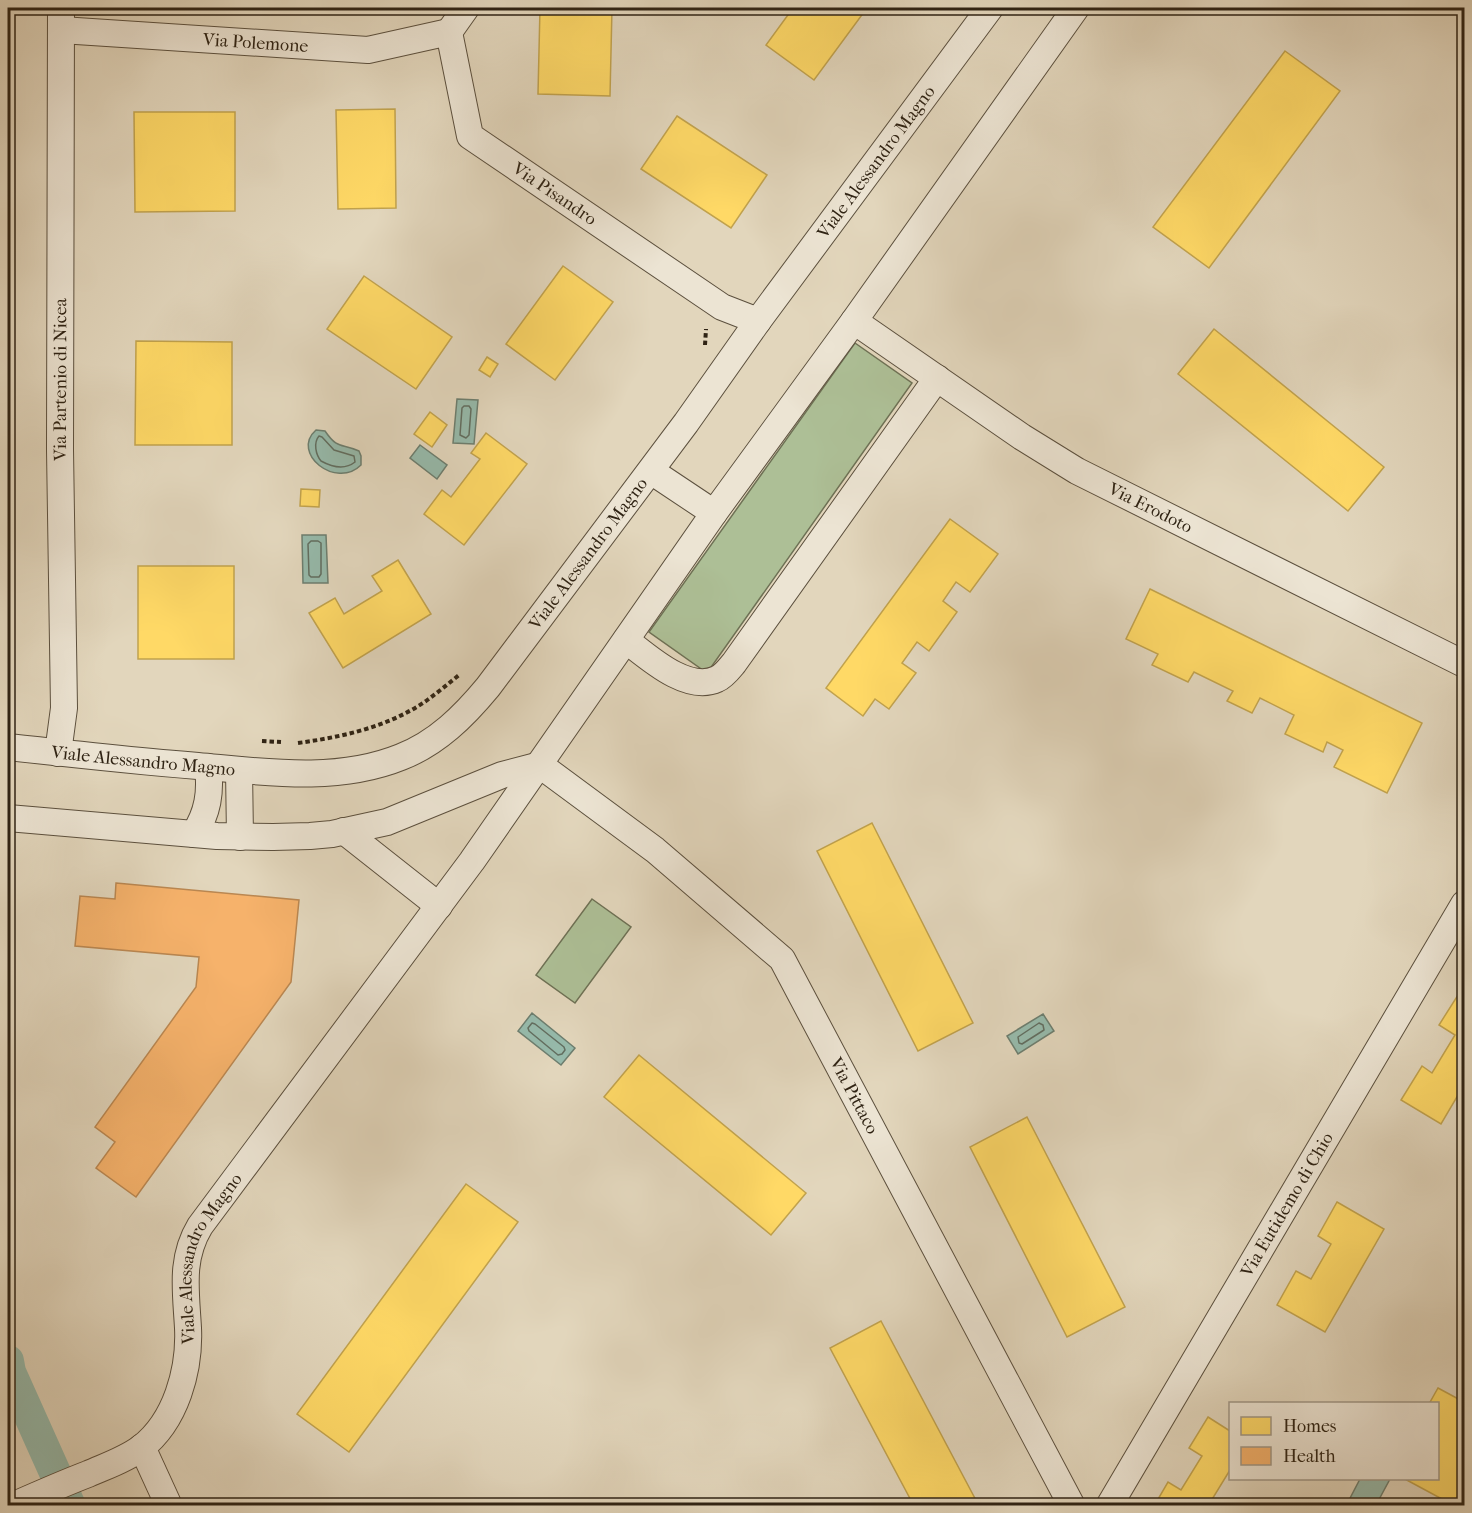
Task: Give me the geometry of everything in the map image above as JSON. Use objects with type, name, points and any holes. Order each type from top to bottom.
[{"type":"street","points":[[450,32],[466,8]]},
{"type":"street","name":"Viale Alessandro Magno","points":[[20,749],[305,774],[351,770],[394,760],[417,750],[437,737],[454,724],[488,687],[651,471],[758,321],[990,8]]},
{"type":"street","name":"Viale Alessandro Magno","points":[[22,1501],[115,1462],[142,1447],[170,1412],[184,1372],[188,1342],[185,1270],[194,1235],[439,906],[540,765],[714,513],[854,321],[1076,8]]},
{"type":"street","name":"Via Polemone","points":[[61,19],[368,50],[450,32]]},
{"type":"street","name":"Via Partenio di Nicea","points":[[58,753],[64,708],[60,450],[61,19]]},
{"type":"street","name":"Via Pisandro","points":[[450,32],[470,136],[722,307],[758,321]]},
{"type":"street","name":"Via Erodoto","points":[[854,321],[1035,446],[1077,471],[1464,664]]},
{"type":"street","points":[[626,640],[660,665],[685,678],[708,681],[723,675],[734,663],[937,378]]},
{"type":"street","points":[[651,471],[714,513]]},
{"type":"street","points":[[18,819],[240,837],[295,837],[344,831],[387,822],[502,775],[540,765]]},
{"type":"street","name":"Via Pittaco","points":[[540,765],[655,850],[782,959],[1072,1506]]},
{"type":"street","points":[[194,834],[201,825],[208,803],[210,792],[208,767]]},
{"type":"street","points":[[239,770],[240,837]]},
{"type":"street","points":[[344,831],[439,906]]},
{"type":"street","name":"Via Eutidemo di Chio","points":[[1109,1506],[1464,904]]},
{"type":"street","points":[[142,1447],[169,1506]]},
{"type":"path","points":[[705,350],[706,328],[722,307]]},
{"type":"path","points":[[297,743],[341,737],[383,723],[424,702],[460,674]]},
{"type":"path","points":[[250,740],[286,743]]},
{"type":"shaded area","points":[[855,343],[912,383],[707,673],[649,632]]},
{"type":"shaded area","points":[[592,899],[631,927],[575,1003],[536,975]]},
{"type":"water","points":[[457,399],[478,400],[474,444],[453,443]]},
{"type":"water","points":[[316,430],[325,431],[337,444],[359,451],[361,465],[351,472],[340,473],[319,466],[312,458],[309,449],[309,439]]},
{"type":"water","points":[[420,445],[447,465],[437,479],[410,458]]},
{"type":"water","points":[[302,535],[326,535],[328,583],[303,583]]},
{"type":"water","points":[[532,1013],[575,1048],[561,1065],[518,1031]]},
{"type":"water","points":[[1043,1014],[1054,1031],[1018,1054],[1007,1036]]},
{"type":"water","points":[[1359,1480],[1389,1480],[1376,1505],[1347,1504]]},
{"type":"building: Homes","points":[[540,8],[612,8],[610,96],[538,94]]},
{"type":"building: Homes","points":[[793,8],[867,8],[814,80],[766,45]]},
{"type":"building: Homes","points":[[1285,51],[1340,91],[1209,268],[1153,227]]},
{"type":"building: Homes","points":[[395,109],[396,208],[338,209],[336,110]]},
{"type":"building: Homes","points":[[134,112],[235,112],[235,211],[135,212]]},
{"type":"building: Homes","points":[[677,116],[767,175],[731,228],[641,169]]},
{"type":"building: Homes","points":[[563,266],[613,302],[555,380],[506,344]]},
{"type":"building: Homes","points":[[364,276],[452,337],[416,389],[327,329]]},
{"type":"building: Homes","points":[[1214,329],[1384,467],[1348,511],[1178,374]]},
{"type":"building: Homes","points":[[136,341],[232,342],[232,445],[135,445]]},
{"type":"building: Homes","points":[[487,357],[498,364],[490,377],[479,370]]},
{"type":"building: Homes","points":[[430,412],[447,425],[432,447],[414,434]]},
{"type":"building: Homes","points":[[486,433],[527,464],[464,545],[424,514],[442,490],[451,497],[480,459],[471,453]]},
{"type":"building: Homes","points":[[301,489],[320,490],[319,507],[300,506]]},
{"type":"building: Homes","points":[[950,519],[998,554],[970,592],[956,582],[943,601],[957,612],[929,651],[917,642],[902,663],[916,673],[889,709],[875,699],[863,716],[826,688]]},
{"type":"building: Homes","points":[[398,560],[431,614],[343,668],[309,613],[335,598],[344,614],[382,591],[372,576]]},
{"type":"building: Homes","points":[[138,566],[234,566],[234,659],[138,659]]},
{"type":"building: Homes","points":[[1150,589],[1422,723],[1387,793],[1334,767],[1343,750],[1327,742],[1323,752],[1285,734],[1294,715],[1260,698],[1252,713],[1227,701],[1233,691],[1194,672],[1188,682],[1152,665],[1158,654],[1126,639]]},
{"type":"building: Homes","points":[[872,823],[973,1023],[918,1051],[817,851]]},
{"type":"building: Homes","points":[[1458,995],[1464,999],[1464,1085],[1441,1124],[1401,1100],[1422,1066],[1432,1073],[1455,1035],[1439,1025]]},
{"type":"building: Homes","points":[[639,1055],[806,1193],[771,1235],[604,1097]]},
{"type":"building: Homes","points":[[1027,1117],[1125,1307],[1067,1337],[970,1147]]},
{"type":"building: Homes","points":[[466,1184],[518,1222],[349,1452],[297,1414]]},
{"type":"building: Homes","points":[[1337,1202],[1384,1229],[1325,1332],[1277,1305],[1296,1271],[1311,1279],[1331,1244],[1318,1236]]},
{"type":"building: Homes","points":[[881,1321],[979,1506],[914,1506],[830,1348]]},
{"type":"building: Homes","points":[[1438,1388],[1464,1402],[1464,1484],[1453,1505],[1407,1480],[1439,1480],[1439,1402],[1430,1402]]},
{"type":"building: Homes","points":[[1208,1417],[1229,1430],[1229,1472],[1208,1506],[1154,1506],[1168,1482],[1181,1490],[1202,1456],[1189,1448]]},
{"type":"building: Health","points":[[116,883],[299,900],[291,982],[136,1197],[96,1168],[115,1142],[95,1127],[196,987],[199,957],[75,946],[80,896],[115,899]]},
{"type":"waterway","points":[[8,1361],[10,1372],[70,1506]]}]
